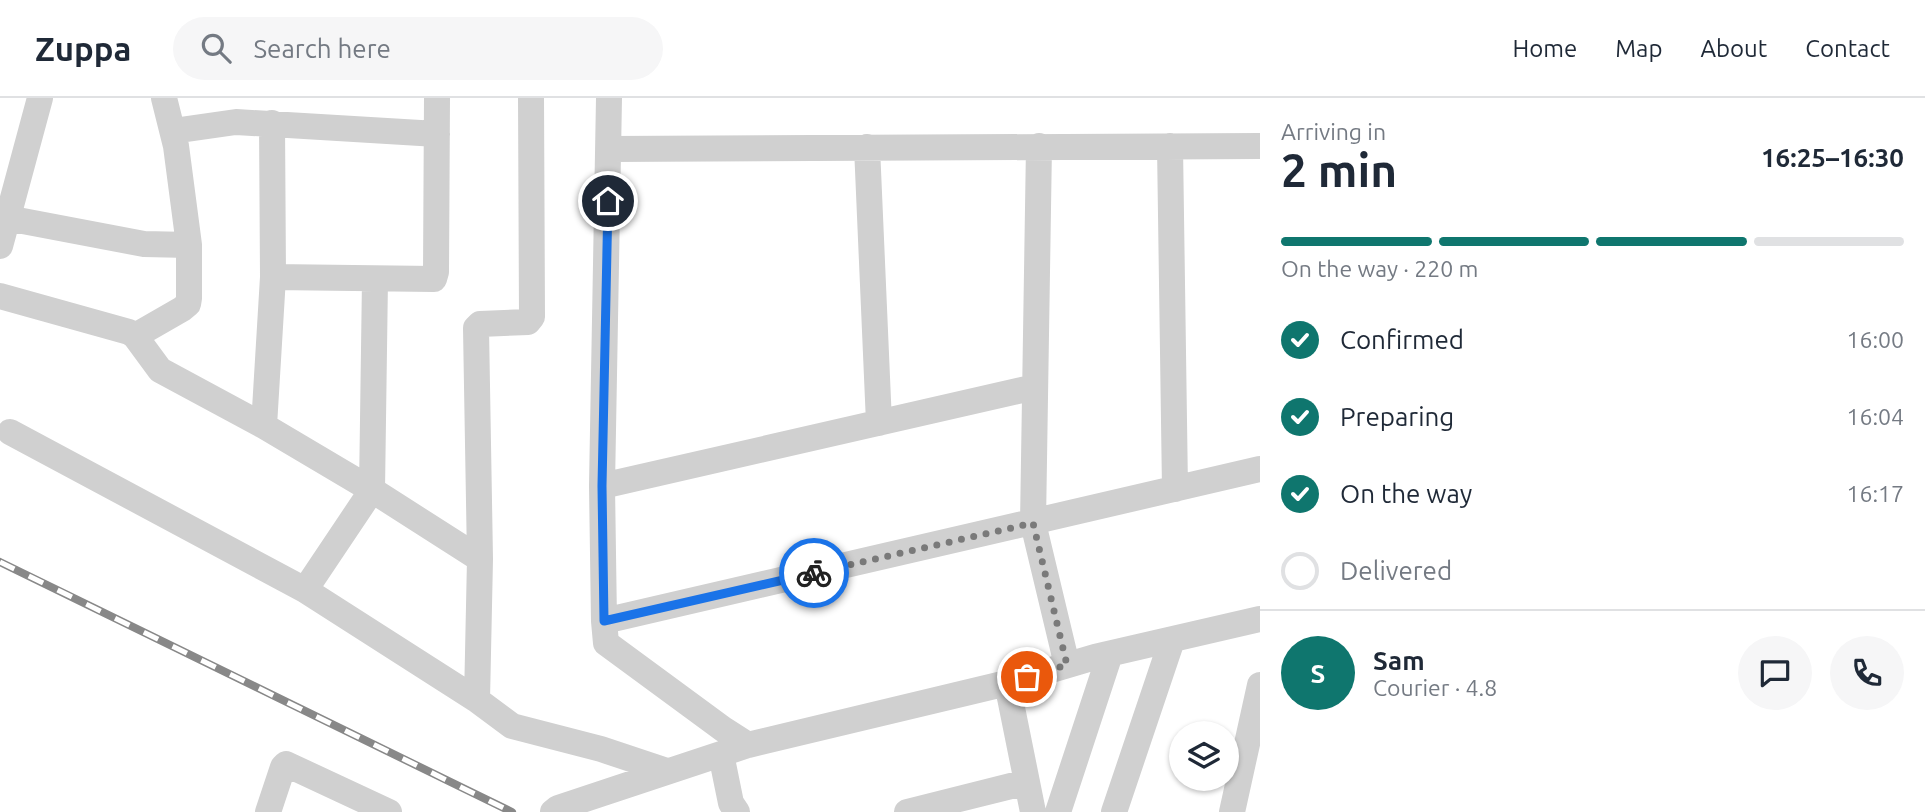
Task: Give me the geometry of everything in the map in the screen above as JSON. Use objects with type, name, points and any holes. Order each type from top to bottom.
[{"type":"street","points":[[0,246],[40,98]]},
{"type":"street","points":[[135,335],[188,304],[190,245],[173,131],[163,98]]},
{"type":"street","points":[[273,277],[434,279],[437,98]]},
{"type":"street","points":[[477,700],[480,559],[476,328],[480,324],[528,322],[533,317],[531,98]]},
{"type":"street","points":[[609,98],[602,486],[606,643],[723,729],[748,744]]},
{"type":"street","points":[[173,131],[221,122],[437,134]]},
{"type":"street","points":[[264,426],[273,277],[272,123]]},
{"type":"street","points":[[1039,146],[1033,523],[1067,665]]},
{"type":"street","points":[[1170,146],[1175,489]]},
{"type":"street","points":[[610,149],[1260,146]]},
{"type":"street","points":[[867,147],[879,423]]},
{"type":"street","points":[[7,218],[144,244],[190,245]]},
{"type":"street","points":[[305,590],[372,490],[375,279]]},
{"type":"street","points":[[0,296],[123,329],[135,335],[160,370],[264,426],[372,490],[480,559]]},
{"type":"street","points":[[602,486],[1035,387]]},
{"type":"street","points":[[10,432],[305,590],[477,700],[505,722],[667,771]]},
{"type":"street","points":[[604,621],[1260,469]]},
{"type":"street","points":[[553,812],[558,808],[748,744],[1007,683],[1110,654],[1260,619]]},
{"type":"street","points":[[1114,812],[1172,640]]},
{"type":"street","points":[[1058,812],[1110,654]]},
{"type":"street","points":[[1007,683],[1033,812]]},
{"type":"street","points":[[1231,812],[1260,685]]},
{"type":"street","points":[[721,754],[731,803],[737,812]]},
{"type":"street","points":[[268,812],[286,764],[389,812]]},
{"type":"street","points":[[907,812],[1027,782]]},
{"type":"railway","points":[[0,562],[512,812]]},
{"type":"way so far","points":[[814,573],[1033,523],[1067,665],[1027,677]]},
{"type":"route","points":[[608,201],[602,486],[604,621],[814,573]]}]
